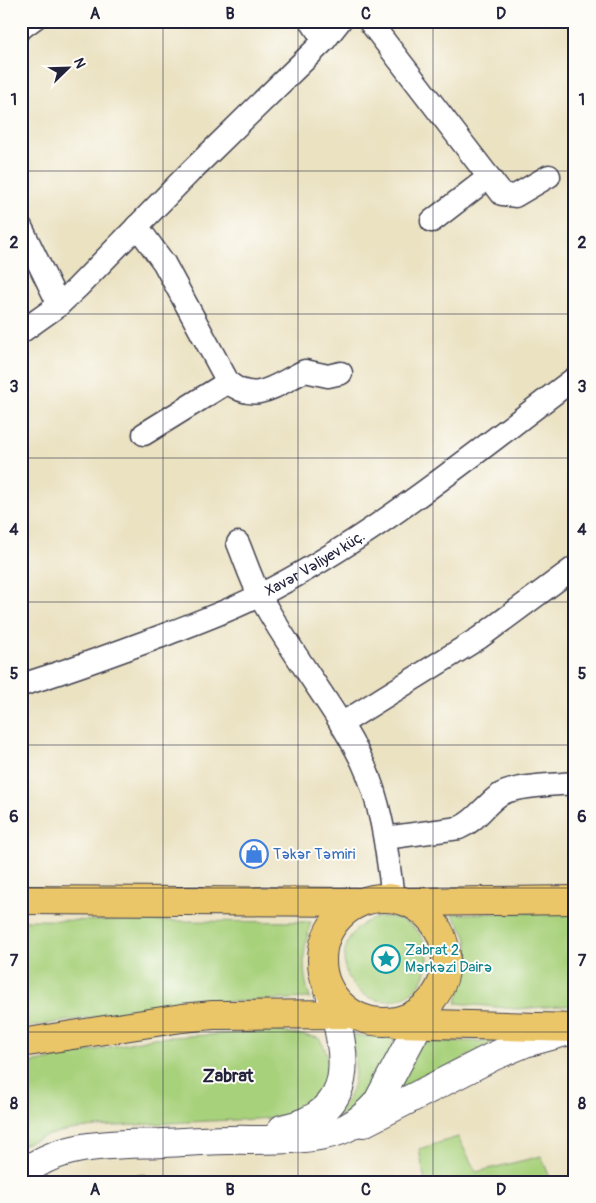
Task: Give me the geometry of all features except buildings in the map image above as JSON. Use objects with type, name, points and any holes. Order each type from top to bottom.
[{"type":"main road","points":[[21,900],[359,902],[376,898],[401,900],[575,900]]},
{"type":"main road","points":[[401,900],[424,911],[436,924],[444,939],[447,956],[446,973],[440,989],[424,1014]]},
{"type":"main road","points":[[329,989],[323,973],[322,956],[325,939],[333,924],[344,911],[359,902]]},
{"type":"main road","points":[[21,1043],[190,1017],[344,1014],[384,1023],[424,1014],[575,1029]]},
{"type":"street","points":[[311,21],[324,41]]},
{"type":"street","points":[[21,332],[59,305],[324,41],[340,21]]},
{"type":"street","points":[[369,21],[502,194],[515,196],[549,176]]},
{"type":"street","points":[[432,221],[488,177]]},
{"type":"street","points":[[137,226],[164,263],[228,382],[237,390],[253,394],[277,387],[305,371],[328,376],[341,373]]},
{"type":"street","points":[[21,228],[59,305]]},
{"type":"street","name":"Xavər Vəliyev küç.","points":[[21,685],[82,666],[260,596],[322,560],[400,508],[575,378]]},
{"type":"street","points":[[144,434],[228,382]]},
{"type":"street","points":[[238,543],[260,596],[341,724],[362,762],[375,796],[401,900]]},
{"type":"street","points":[[341,724],[479,638],[575,567]]},
{"type":"street","points":[[384,838],[459,828],[470,824],[498,796],[511,790],[575,783]]},
{"type":"street","points":[[234,1140],[286,1128],[310,1119],[324,1111],[336,1098],[341,1087],[344,1064],[344,1014],[329,989]]},
{"type":"street","points":[[347,1128],[377,1103],[424,1014]]},
{"type":"street","points":[[21,1176],[42,1162],[69,1151],[97,1146],[234,1140],[287,1140],[347,1128],[381,1115],[494,1056],[525,1043],[575,1029]]},
{"type":"lane","points":[[21,35],[40,21]]},
{"type":"green space","points":[[575,912],[575,1005],[515,1009],[456,1003],[464,978],[468,951],[465,934],[452,914]]},
{"type":"green space","name":"Zabrat 2 Mərkəzi Dairə","points":[[386,917],[409,924],[421,936],[428,959],[421,982],[409,994],[386,1001],[363,994],[351,982],[344,959],[351,936],[363,924]]},
{"type":"green space","points":[[21,920],[311,922],[304,960],[305,979],[310,998],[177,1004],[21,1028]]},
{"type":"green space","points":[[277,1031],[319,1038],[325,1050],[329,1062],[327,1084],[322,1094],[304,1109],[284,1116],[263,1118],[77,1129],[49,1135],[21,1146],[21,1063],[37,1062],[154,1038]]},
{"type":"green space","points":[[352,1035],[395,1038],[383,1072],[360,1110],[332,1119],[348,1098],[352,1089],[355,1060]]},
{"type":"green space","points":[[495,1041],[401,1094],[396,1088],[420,1042]]},
{"type":"green space","points":[[458,1137],[476,1172],[541,1156],[552,1182],[425,1182],[419,1149]]},
{"type":"green space","points":[[145,1174],[148,1182],[87,1182]]},
{"type":"place","name":"Təkər Təmiri","points":[[254,854]]},
{"type":"place","name":"Zabrat 2 Mərkəzi Dairə","points":[[386,959]]},
{"type":"district","name":"Zabrat","points":[[228,1076]]}]
